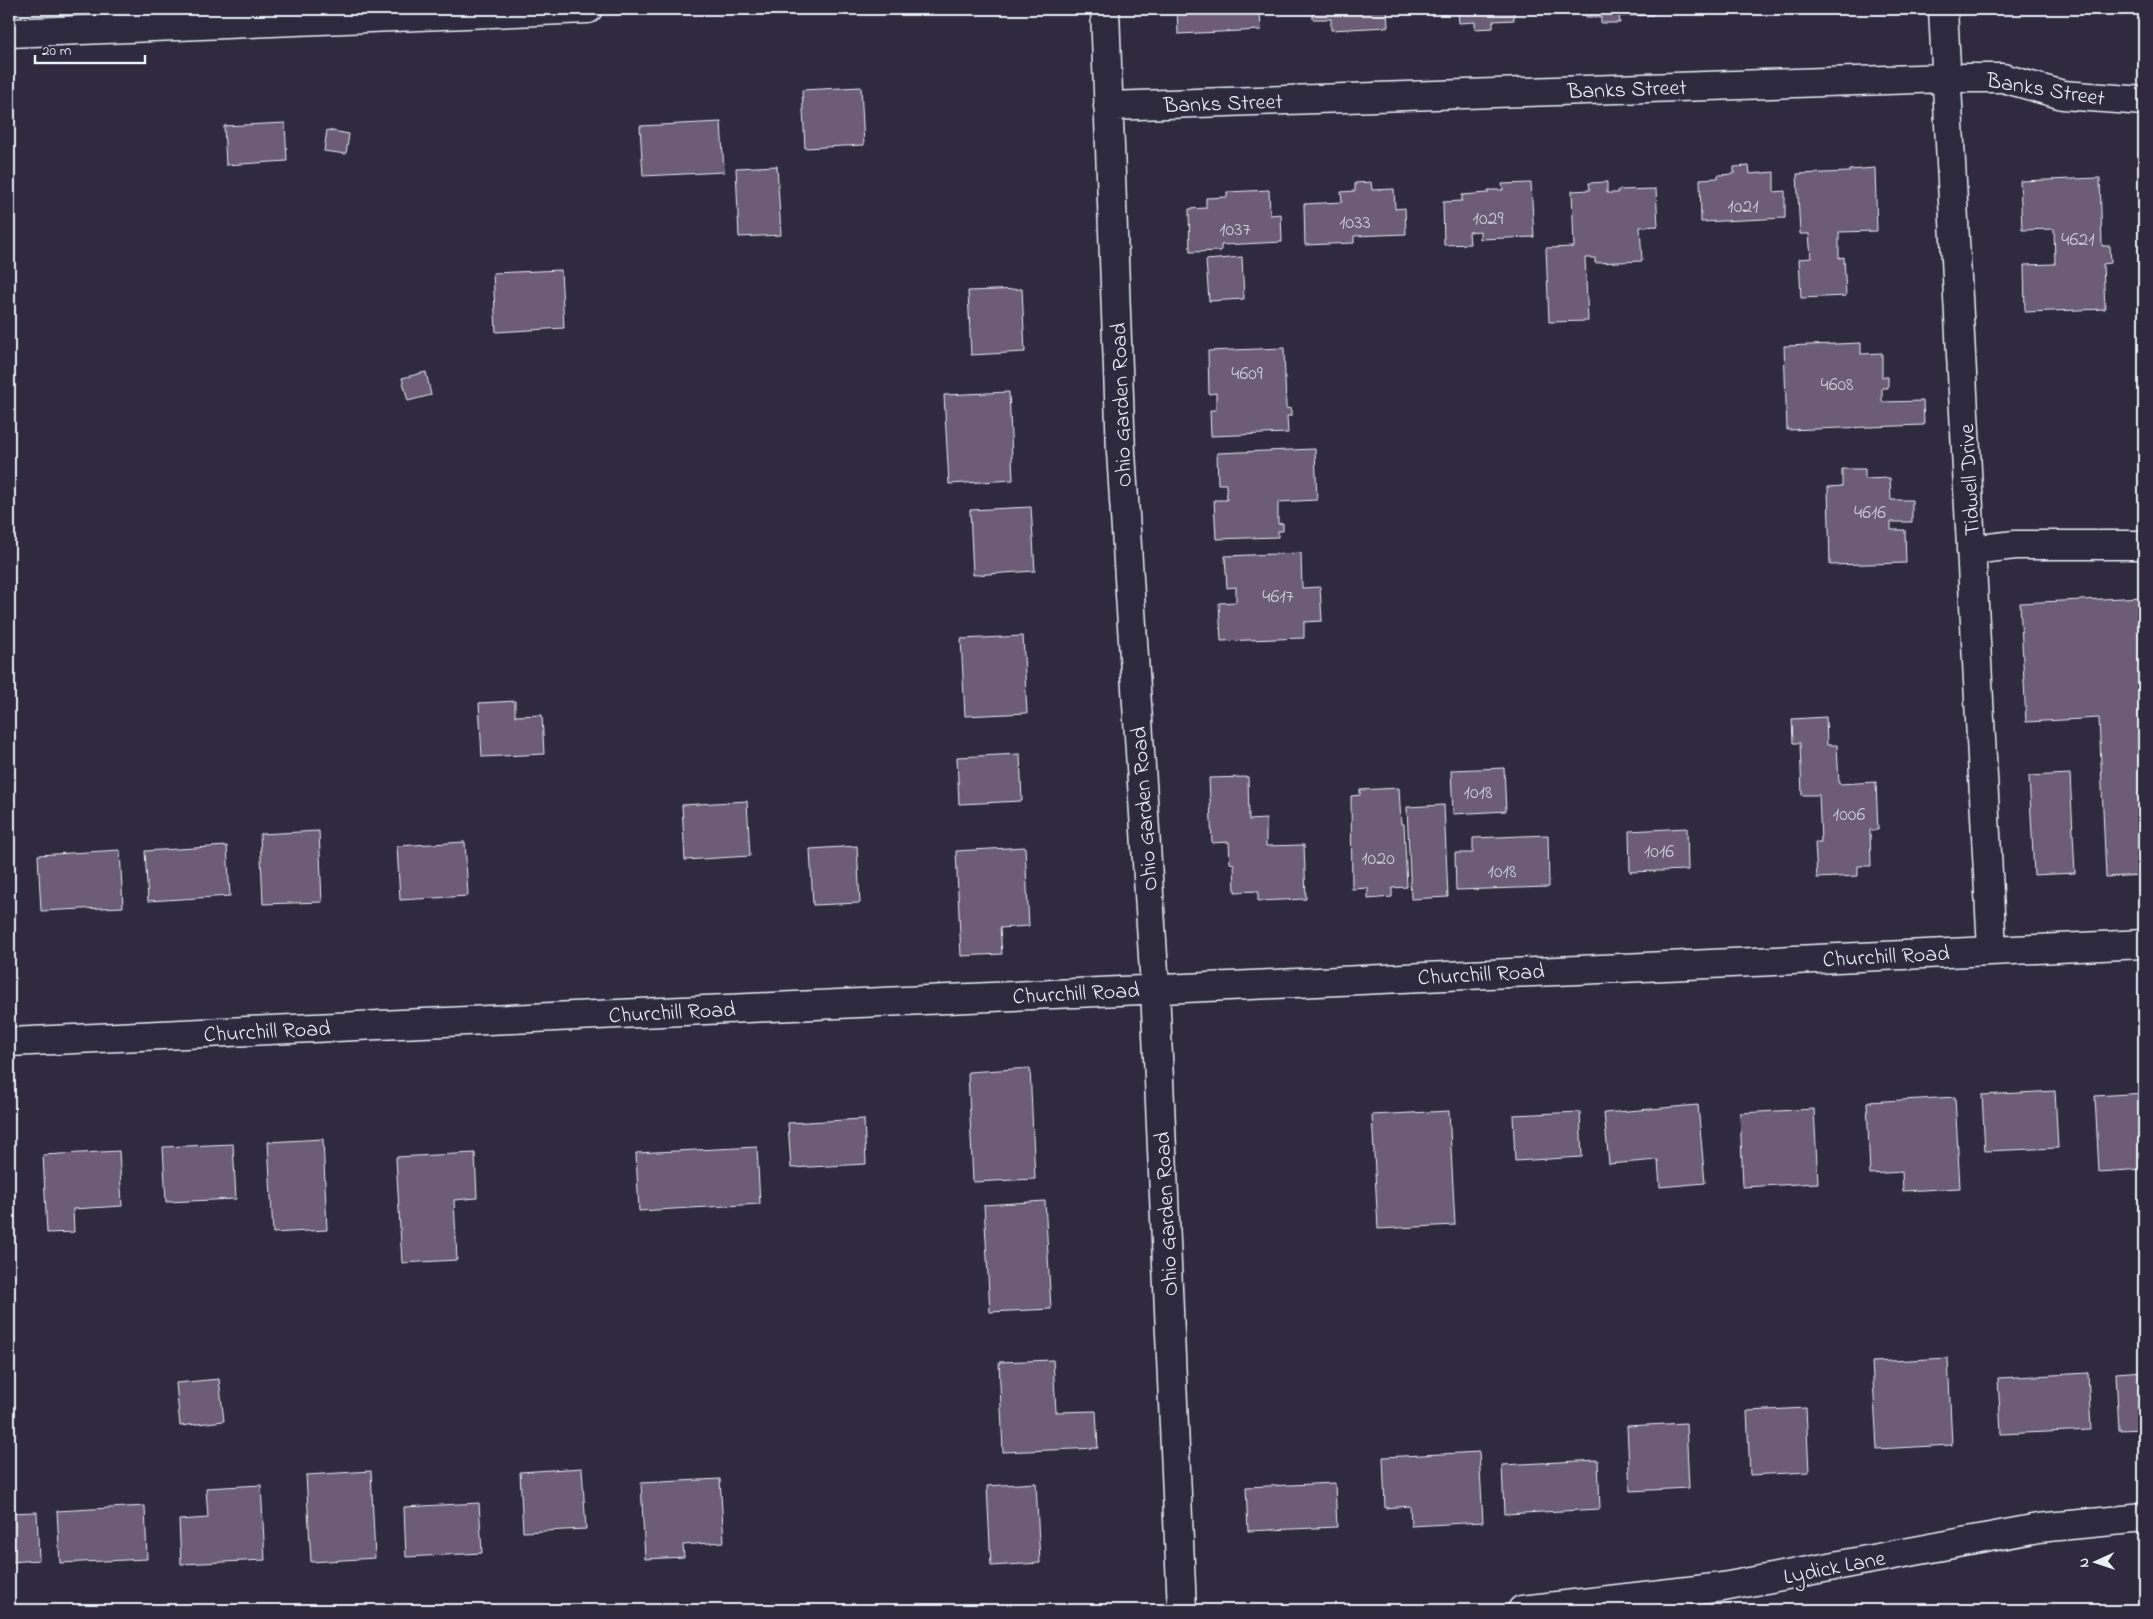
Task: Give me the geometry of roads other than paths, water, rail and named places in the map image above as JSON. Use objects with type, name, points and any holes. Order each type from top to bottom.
[{"type":"street","points":[[9,33],[588,9]]},
{"type":"street","name":"Ohio Garden Road","points":[[1105,9],[1121,452],[1155,988],[1182,1610]]},
{"type":"street","name":"Tidwell Drive","points":[[1943,9],[1992,950]]},
{"type":"street","name":"Banks Street","points":[[1108,106],[1947,78],[2003,78],[2063,95],[2144,101]]},
{"type":"street","points":[[1971,550],[2015,545],[2144,545]]},
{"type":"street","name":"Churchill Road","points":[[9,1042],[2144,944]]},
{"type":"street","name":"Lydick Lane","points":[[1522,1610],[1724,1586],[2038,1528],[2144,1518]]}]
